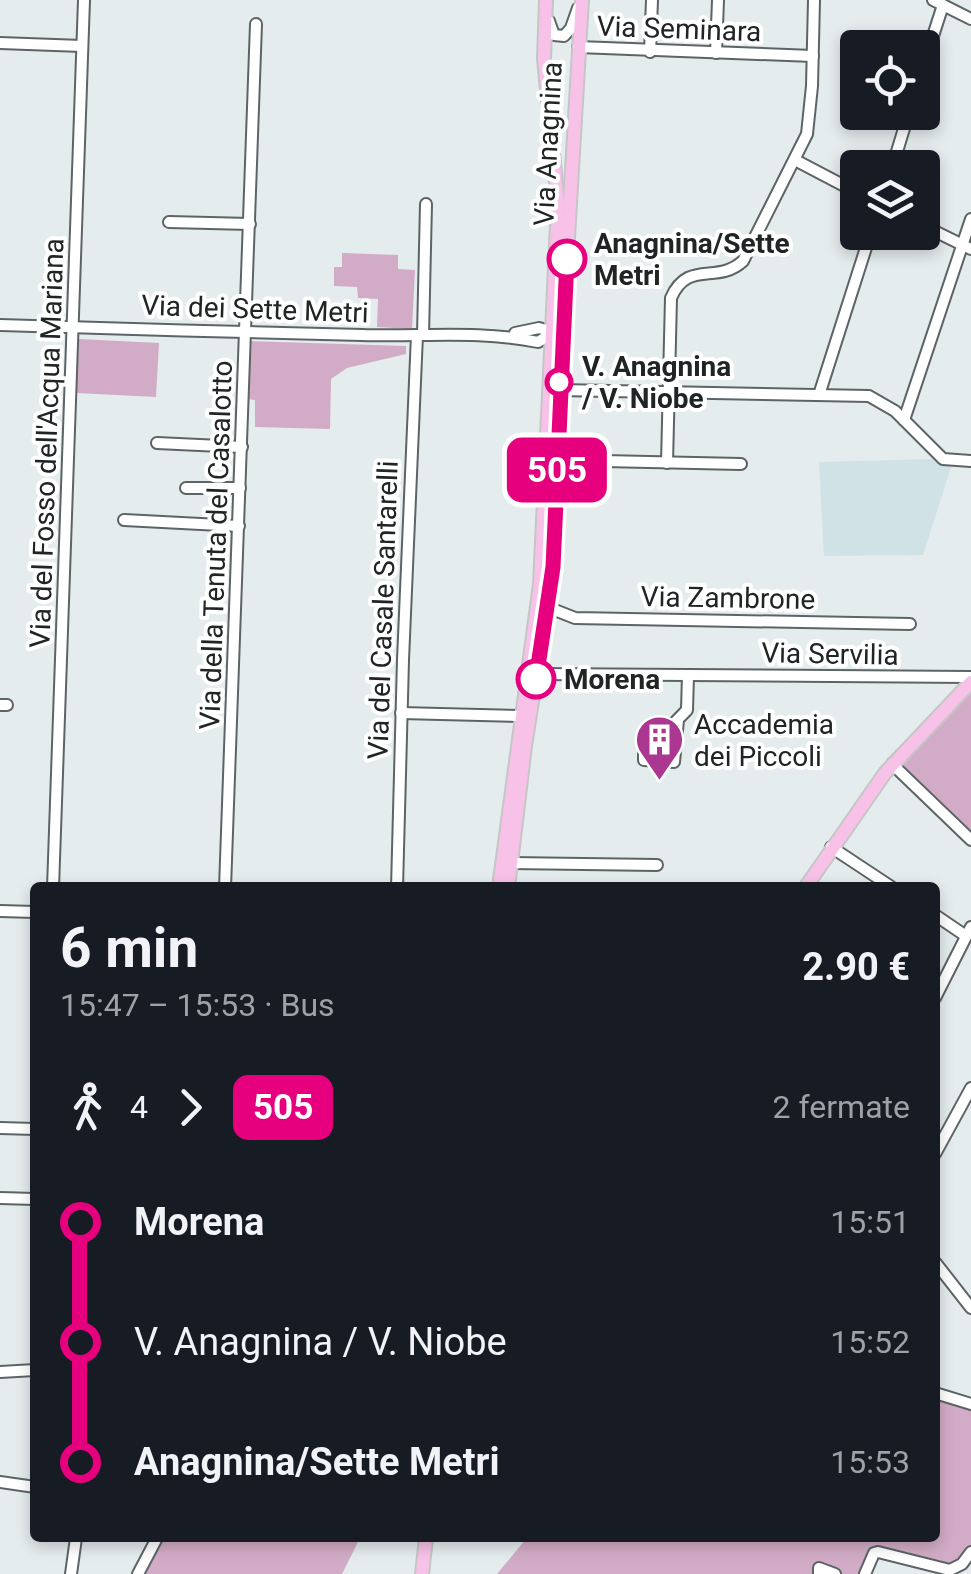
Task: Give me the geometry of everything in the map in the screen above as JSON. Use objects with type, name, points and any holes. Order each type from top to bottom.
[{"type":"main road","name":"Via Anagnina","points":[[500,882],[557,460],[558,198],[546,76],[546,0]]},
{"type":"main road","name":"Via Anagnina","points":[[508,882],[547,607],[557,333],[582,0]]},
{"type":"main road","points":[[809,882],[892,764],[971,680]]},
{"type":"main road","points":[[414,1574],[418,1542]]},
{"type":"main road","points":[[422,1574],[426,1542]]},
{"type":"street","name":"Via del Fosso dell'Acqua Mariana","points":[[53,882],[84,0]]},
{"type":"street","points":[[546,0],[550,30],[559,37],[570,30],[582,0]]},
{"type":"street","points":[[650,52],[652,0]]},
{"type":"street","points":[[716,54],[718,0]]},
{"type":"street","points":[[667,463],[669,313],[673,293],[689,276],[721,274],[736,268],[747,256],[795,160],[809,126],[814,0]]},
{"type":"street","points":[[931,30],[938,2],[971,18]]},
{"type":"street","name":"Via della Tenuta del Casalotto","points":[[225,882],[256,24]]},
{"type":"street","points":[[0,42],[82,46]]},
{"type":"street","name":"Via Seminara","points":[[578,48],[813,56]]},
{"type":"street","points":[[795,160],[840,184]]},
{"type":"street","name":"Via del Casale Santarelli","points":[[396,882],[426,204]]},
{"type":"street","points":[[904,420],[967,247],[971,219]]},
{"type":"street","points":[[169,222],[250,224]]},
{"type":"street","points":[[940,234],[967,247]]},
{"type":"street","points":[[820,395],[865,250]]},
{"type":"street","name":"Via dei Sette Metri","points":[[0,324],[509,335],[538,342],[557,333]]},
{"type":"street","points":[[559,390],[875,398],[904,420],[942,459],[971,461]]},
{"type":"street","points":[[157,443],[242,447]]},
{"type":"street","points":[[557,460],[741,464]]},
{"type":"street","points":[[186,488],[240,488]]},
{"type":"street","points":[[124,520],[239,526]]},
{"type":"street","name":"Via Zambrone","points":[[547,607],[575,618],[910,624]]},
{"type":"street","name":"Via Servilia","points":[[536,674],[971,680]]},
{"type":"street","points":[[678,720],[674,762],[644,760],[644,754],[687,710],[688,675]]},
{"type":"street","points":[[401,713],[521,716]]},
{"type":"street","points":[[892,764],[971,840]]},
{"type":"street","points":[[832,847],[884,882]]},
{"type":"street","points":[[510,863],[657,865]]},
{"type":"street","points":[[0,911],[30,912]]},
{"type":"street","points":[[940,918],[968,931],[940,988]]},
{"type":"street","points":[[940,1145],[971,1088]]},
{"type":"street","points":[[0,1128],[30,1129]]},
{"type":"street","points":[[0,1198],[30,1199]]},
{"type":"street","points":[[940,1268],[971,1308]]},
{"type":"street","points":[[0,1373],[30,1370]]},
{"type":"street","points":[[940,1395],[971,1404]]},
{"type":"street","points":[[0,1482],[30,1486]]},
{"type":"street","points":[[71,1574],[75,1542]]},
{"type":"street","points":[[138,1574],[156,1542]]},
{"type":"street","points":[[865,1574],[878,1552],[950,1570],[962,1564],[971,1552]]},
{"type":"street","points":[[819,1574],[819,1568],[835,1574]]},
{"type":"shaded area","points":[[342,253],[398,255],[398,269],[415,270],[412,329],[377,327],[378,299],[358,298],[357,287],[334,286],[334,267],[342,267]]},
{"type":"shaded area","points":[[79,339],[159,343],[156,397],[76,393]]},
{"type":"shaded area","points":[[248,341],[406,346],[406,354],[347,368],[331,379],[330,429],[255,427],[255,400],[247,399]]},
{"type":"shaded area","points":[[934,459],[952,464],[923,555],[824,556],[819,462]]},
{"type":"shaded area","points":[[971,674],[971,840],[887,759]]},
{"type":"shaded area","points":[[940,1392],[971,1404],[971,1552],[954,1569],[879,1552],[865,1574],[497,1574],[523,1542],[940,1542]]},
{"type":"shaded area","points":[[155,1542],[358,1542],[342,1574],[138,1574]]},
{"type":"bus line","name":"505","points":[[536,679],[553,567],[567,259]]},
{"type":"place","name":"Anagnina/Sette Metri","points":[[567,259]]},
{"type":"place","name":"V. Anagnina / V. Niobe","points":[[559,382]]},
{"type":"place","name":"Morena","points":[[536,679]]},
{"type":"place","name":"Accademia dei Piccoli","points":[[659,782]]}]
